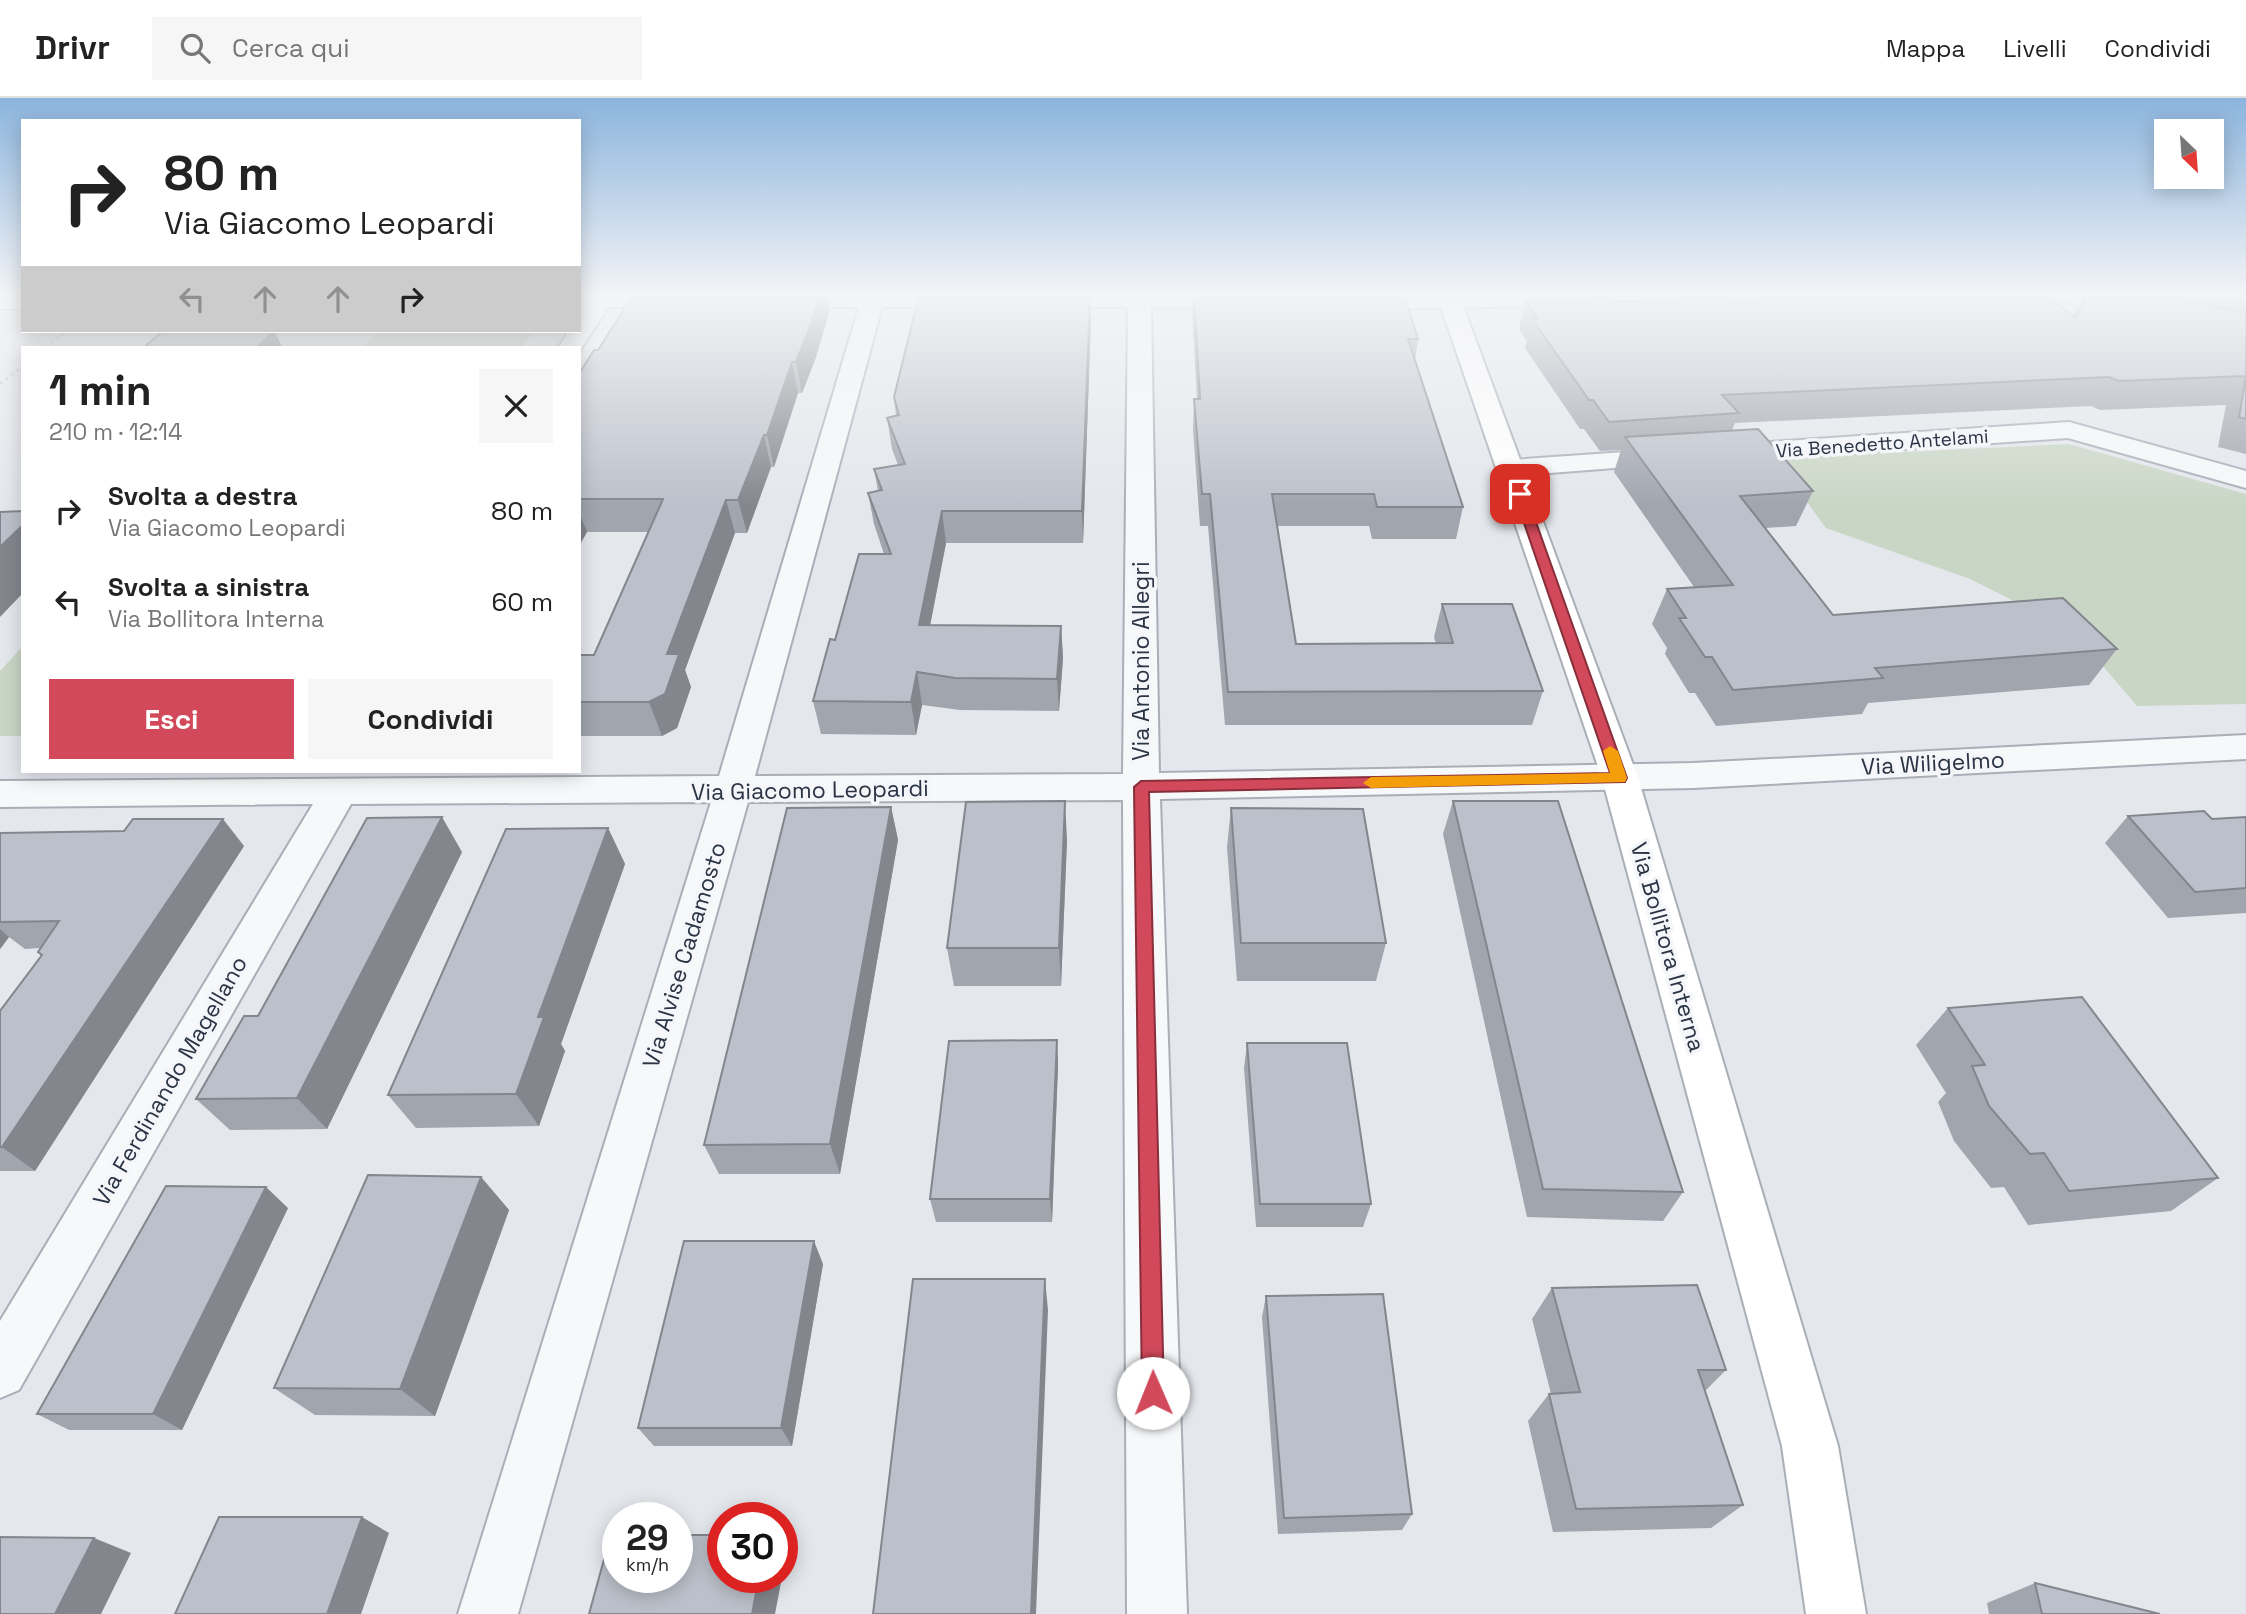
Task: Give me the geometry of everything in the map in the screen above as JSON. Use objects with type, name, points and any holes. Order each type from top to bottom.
[{"type":"street","name":"Via Alvise Cadamosto","points":[[488,1614],[733,792],[855,366]]},
{"type":"street","name":"Via Antonio Allegri","points":[[1140,366],[1141,787],[1157,1614]]},
{"type":"street","name":"Via Bollitora Interna","points":[[1473,366],[1620,778],[1810,1446],[1836,1614]]},
{"type":"street","name":"Via Benedetto Antelami","points":[[1511,468],[2069,430],[2246,480]]},
{"type":"street","name":"Via Wiligelmo","points":[[1620,778],[2246,747]]},
{"type":"street","name":"Via Giacomo Leopardi","points":[[0,794],[295,781],[340,791],[733,792],[1620,778]]},
{"type":"street","name":"Via Ferdinando Magellano","points":[[0,1371],[340,791]]},
{"type":"path","points":[[0,384],[21,368]]},
{"type":"green space","points":[[2069,444],[2246,494],[2246,704],[2137,706],[2072,630],[1970,579],[1826,528],[1775,458]]},
{"type":"green space","points":[[21,648],[21,736],[0,736],[0,671]]},
{"type":"building","points":[[584,366],[791,366],[767,435],[764,435],[738,500],[726,500],[667,654],[679,654],[665,694],[649,702],[581,702],[581,655],[594,655],[663,499],[581,499],[581,371]]},
{"type":"building","points":[[902,366],[1087,366],[1082,511],[942,511],[919,625],[1061,626],[1057,679],[955,678],[917,672],[911,702],[813,701],[830,639],[835,640],[859,554],[891,554],[868,493],[882,490],[874,469],[905,464],[887,418],[899,415],[894,397]]},
{"type":"building","points":[[1198,366],[1417,366],[1463,507],[1377,507],[1374,494],[1272,494],[1296,644],[1453,643],[1442,604],[1512,604],[1543,691],[1228,692],[1210,494],[1202,494],[1194,399],[1200,399]]},
{"type":"building","points":[[1565,366],[2246,366],[2246,376],[2119,381],[2109,377],[1722,395],[1739,413],[1609,422],[1593,400],[1589,400]]},
{"type":"building","points":[[2246,376],[2246,419],[2239,417]]},
{"type":"building","points":[[1758,429],[1813,491],[1740,496],[1833,615],[2063,598],[2117,649],[1875,668],[1883,678],[1733,690],[1712,657],[1705,657],[1679,618],[1686,618],[1667,589],[1733,585],[1625,437]]},
{"type":"building","points":[[21,511],[21,527],[0,547],[0,512]]},
{"type":"building","points":[[1065,801],[1059,948],[947,948],[966,802]]},
{"type":"building","points":[[1453,801],[1558,801],[1683,1192],[1543,1189]]},
{"type":"building","points":[[891,807],[830,1144],[704,1145],[787,808]]},
{"type":"building","points":[[1231,808],[1363,809],[1386,943],[1241,943]]},
{"type":"building","points":[[2204,811],[2212,819],[2246,817],[2246,888],[2195,892],[2128,816]]},
{"type":"building","points":[[442,817],[297,1098],[196,1099],[244,1016],[258,1016],[367,818]]},
{"type":"building","points":[[133,819],[223,819],[0,1147],[0,1011],[42,955],[38,952],[59,921],[0,922],[0,833],[124,831]]},
{"type":"building","points":[[608,828],[538,1017],[544,1017],[516,1094],[388,1095],[506,829]]},
{"type":"building","points":[[2082,997],[2218,1178],[2069,1191],[2044,1153],[2030,1154],[1989,1106],[1972,1066],[1985,1065],[1948,1008]]},
{"type":"building","points":[[1057,1040],[1050,1199],[930,1199],[949,1041]]},
{"type":"building","points":[[1247,1043],[1347,1043],[1371,1204],[1260,1204]]},
{"type":"building","points":[[368,1175],[481,1177],[400,1389],[274,1388]]},
{"type":"building","points":[[166,1186],[266,1187],[153,1414],[37,1414]]},
{"type":"building","points":[[684,1241],[814,1241],[781,1428],[638,1428]]},
{"type":"building","points":[[913,1279],[1045,1279],[1031,1614],[873,1614]]},
{"type":"building","points":[[1697,1285],[1726,1370],[1698,1370],[1743,1505],[1576,1509],[1549,1394],[1580,1392],[1552,1288]]},
{"type":"building","points":[[1383,1294],[1412,1514],[1284,1518],[1266,1296]]},
{"type":"building","points":[[219,1517],[362,1517],[327,1614],[175,1614]]},
{"type":"building","points":[[693,1535],[707,1535],[707,1593],[756,1593],[752,1614],[589,1614],[602,1567],[602,1593],[693,1593]]},
{"type":"building","points":[[0,1537],[94,1538],[55,1614],[0,1614]]},
{"type":"building","points":[[2035,1583],[2160,1614],[2042,1614]]},
{"type":"slow traffic","points":[[1371,783],[1620,778],[1610,751]]},
{"type":"route","points":[[1153,1393],[1141,787],[1620,778],[1520,494]]}]
